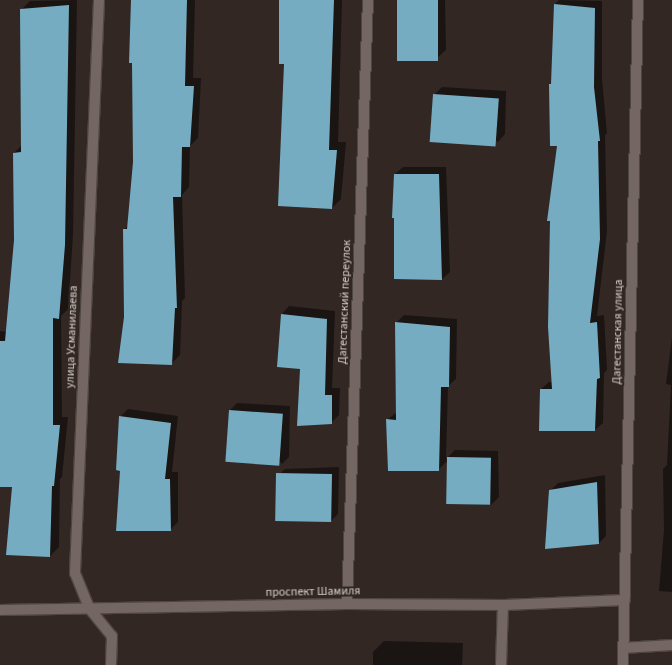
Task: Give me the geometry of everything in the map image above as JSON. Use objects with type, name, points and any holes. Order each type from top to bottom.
[{"type":"street","name":"улица Усманилаева","points":[[99,0],[75,572],[89,608],[112,636],[111,665]]},
{"type":"street","name":"Дагестанский переулок","points":[[347,604],[368,0]]},
{"type":"street","name":"Дагестанская улица","points":[[623,665],[638,0]]},
{"type":"street","name":"проспект Шамиля","points":[[0,610],[347,604],[503,605],[625,600]]},
{"type":"street","points":[[502,665],[503,605]]},
{"type":"street","points":[[623,648],[672,645]]},
{"type":"building","points":[[131,0],[187,0],[185,86],[194,86],[190,147],[182,147],[181,197],[173,197],[177,308],[175,308],[172,365],[118,363],[124,317],[123,229],[127,229],[133,162],[132,63],[129,63]]},
{"type":"building","points":[[279,0],[334,0],[329,150],[337,150],[332,209],[278,206],[284,64],[279,64]]},
{"type":"building","points":[[397,0],[438,0],[438,61],[397,61]]},
{"type":"building","points":[[554,4],[595,8],[594,87],[600,141],[598,141],[600,239],[590,323],[597,322],[600,378],[597,379],[595,431],[539,431],[540,389],[552,389],[548,327],[550,221],[547,221],[557,146],[550,146],[549,84],[551,84]]},
{"type":"building","points":[[69,5],[65,245],[59,319],[53,318],[53,425],[60,425],[54,486],[52,486],[50,557],[6,555],[12,487],[0,487],[0,341],[5,341],[14,240],[13,153],[21,152],[20,9]]},
{"type":"building","points":[[433,94],[499,99],[495,146],[430,142]]},
{"type":"building","points":[[394,174],[439,174],[442,280],[394,279],[394,218],[392,218]]},
{"type":"building","points":[[281,314],[327,319],[325,395],[332,395],[332,424],[297,426],[300,369],[277,367]]},
{"type":"building","points":[[395,322],[450,327],[449,387],[441,387],[439,471],[388,471],[386,419],[396,420]]},
{"type":"building","points":[[229,410],[283,414],[279,466],[225,462]]},
{"type":"building","points":[[119,416],[171,423],[165,479],[170,479],[171,531],[116,531],[120,471],[116,470]]},
{"type":"building","points":[[447,457],[491,458],[490,505],[446,504]]},
{"type":"building","points":[[276,473],[332,474],[331,522],[275,521]]},
{"type":"building","points":[[597,482],[599,544],[545,549],[549,490]]}]
